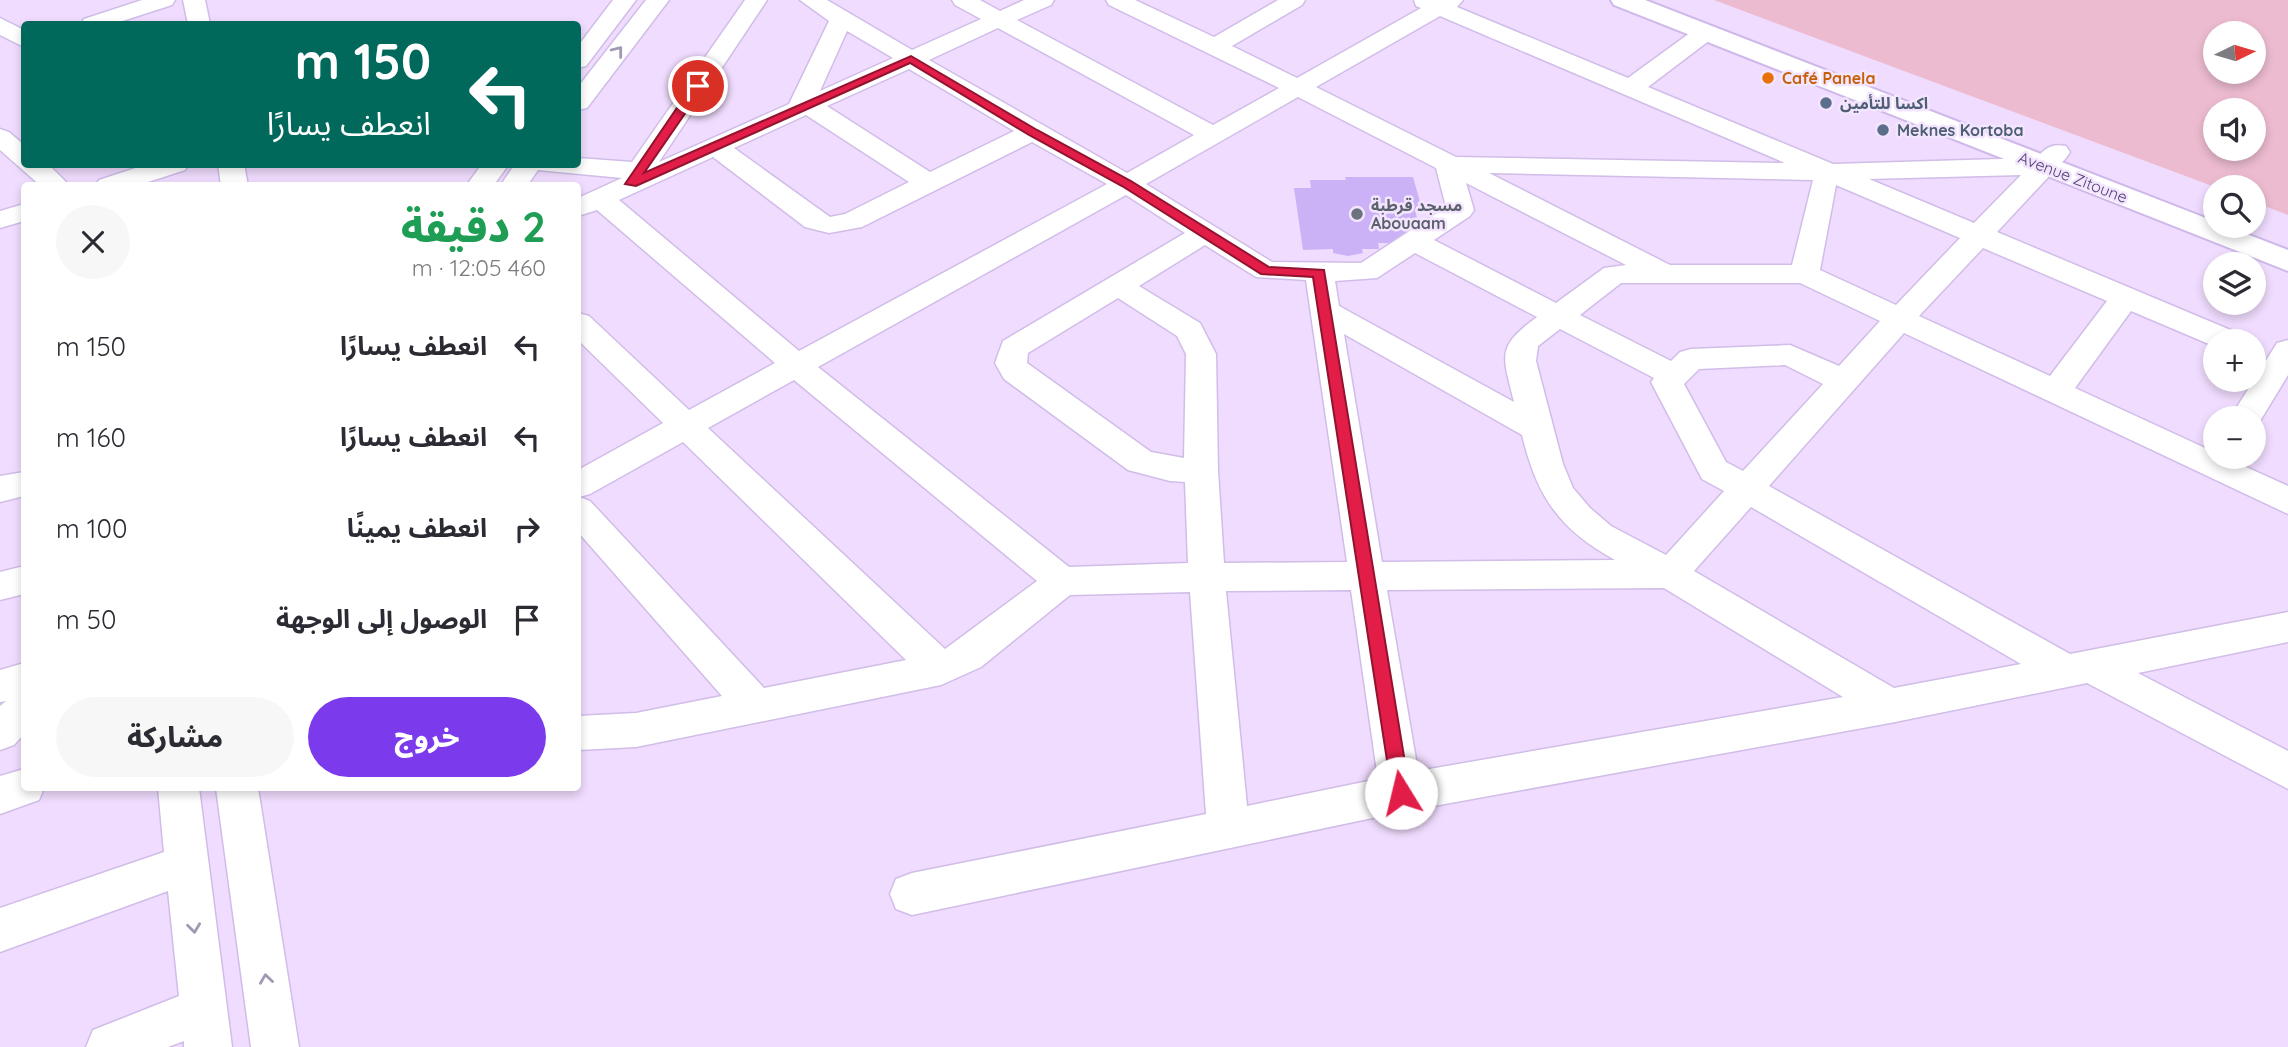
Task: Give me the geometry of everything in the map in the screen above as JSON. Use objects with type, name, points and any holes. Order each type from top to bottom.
[{"type":"main road","name":"Avenue Zitoune","points":[[1623,0],[2051,159],[2203,208]]},
{"type":"main road","name":"Avenue Zitoune","points":[[1664,0],[2051,159],[2288,261]]},
{"type":"main road","points":[[2266,231],[2288,240]]},
{"type":"street","points":[[92,0],[118,20],[164,0]]},
{"type":"street","points":[[194,0],[198,21]]},
{"type":"street","points":[[581,57],[625,0]]},
{"type":"street","points":[[581,99],[658,0]]},
{"type":"street","points":[[636,177],[756,0]]},
{"type":"street","points":[[811,0],[1033,132],[1127,184],[1266,271],[1367,272],[1460,210],[1448,164]]},
{"type":"street","points":[[963,0],[1213,135]]},
{"type":"street","points":[[1042,0],[715,146],[636,177],[589,203],[796,365],[1062,581]]},
{"type":"street","points":[[1117,0],[1215,46],[1666,273]]},
{"type":"street","points":[[1215,46],[1294,0]]},
{"type":"street","points":[[581,483],[1127,184],[1296,88],[1437,3],[1629,89],[2203,330]]},
{"type":"street","points":[[803,107],[842,18]]},
{"type":"street","points":[[0,24],[21,38]]},
{"type":"street","points":[[1629,89],[1706,32]]},
{"type":"street","points":[[0,57],[21,49]]},
{"type":"street","points":[[803,107],[927,182]]},
{"type":"street","points":[[715,146],[816,222],[829,225],[852,221],[1033,132]]},
{"type":"street","points":[[0,137],[21,155]]},
{"type":"street","points":[[1448,164],[1831,172],[2051,159]]},
{"type":"street","points":[[581,733],[636,730],[941,669],[967,656],[1062,581],[1207,577],[1670,574],[1900,318],[2051,159]]},
{"type":"street","points":[[37,168],[52,182]]},
{"type":"street","points":[[482,182],[493,168]]},
{"type":"street","points":[[574,168],[636,177]]},
{"type":"street","points":[[120,182],[158,170]]},
{"type":"street","points":[[1805,274],[1823,184],[1831,172]]},
{"type":"street","points":[[0,220],[21,213]]},
{"type":"street","points":[[1201,471],[1170,469],[1140,461],[1016,372],[1011,363],[1014,348],[1205,233]]},
{"type":"street","points":[[1415,242],[1673,375]]},
{"type":"street","points":[[1319,273],[1401,793]]},
{"type":"street","points":[[1890,706],[1670,574],[1599,535],[1578,517],[1559,494],[1546,464],[1520,351],[1524,342],[1614,274],[1805,274],[2203,455]]},
{"type":"street","points":[[1117,285],[1177,321],[1189,330],[1197,342],[1201,365],[1201,471],[1207,577],[1228,830]]},
{"type":"street","points":[[2056,390],[2126,297]]},
{"type":"street","points":[[1325,311],[1536,428]]},
{"type":"street","points":[[581,326],[941,669]]},
{"type":"street","points":[[1843,381],[1790,355],[1691,359],[1667,382],[1714,470],[2077,668],[2288,771]]},
{"type":"street","points":[[2252,406],[2278,358]]},
{"type":"street","points":[[2231,469],[2288,502]]},
{"type":"street","points":[[0,489],[21,485]]},
{"type":"street","points":[[581,513],[755,705]]},
{"type":"street","points":[[0,586],[21,581]]},
{"type":"street","points":[[912,894],[1401,793],[1890,706],[2288,627]]},
{"type":"street","points":[[0,686],[21,680]]},
{"type":"street","points":[[0,733],[21,711]]},
{"type":"street","points":[[0,796],[21,788]]},
{"type":"street","points":[[110,1047],[206,1028],[178,791]]},
{"type":"street","points":[[237,791],[275,1047]]},
{"type":"street","points":[[0,930],[187,864]]},
{"type":"shaded area","points":[[1714,0],[2288,0],[2288,215],[2266,207],[2266,175],[2203,175],[2203,183]]},
{"type":"building","name":"مسجد قرطبة Abouaam","points":[[1345,177],[1413,177],[1422,209],[1415,209],[1417,219],[1407,219],[1410,227],[1395,243],[1378,243],[1379,249],[1362,249],[1363,253],[1348,256],[1333,253],[1333,249],[1303,250],[1294,188],[1311,188],[1310,180],[1346,180]]},
{"type":"place","name":"Café Panela","points":[[1768,78]]},
{"type":"place","name":"اكسا للتأمين","points":[[1826,103]]},
{"type":"place","name":"Meknes Kortoba","points":[[1883,130]]},
{"type":"place","name":"مسجد قرطبة Abouaam","points":[[1357,214]]},
{"type":"route","points":[[698,86],[631,184],[911,59],[1127,184],[1266,271],[1319,273],[1401,793]]}]
